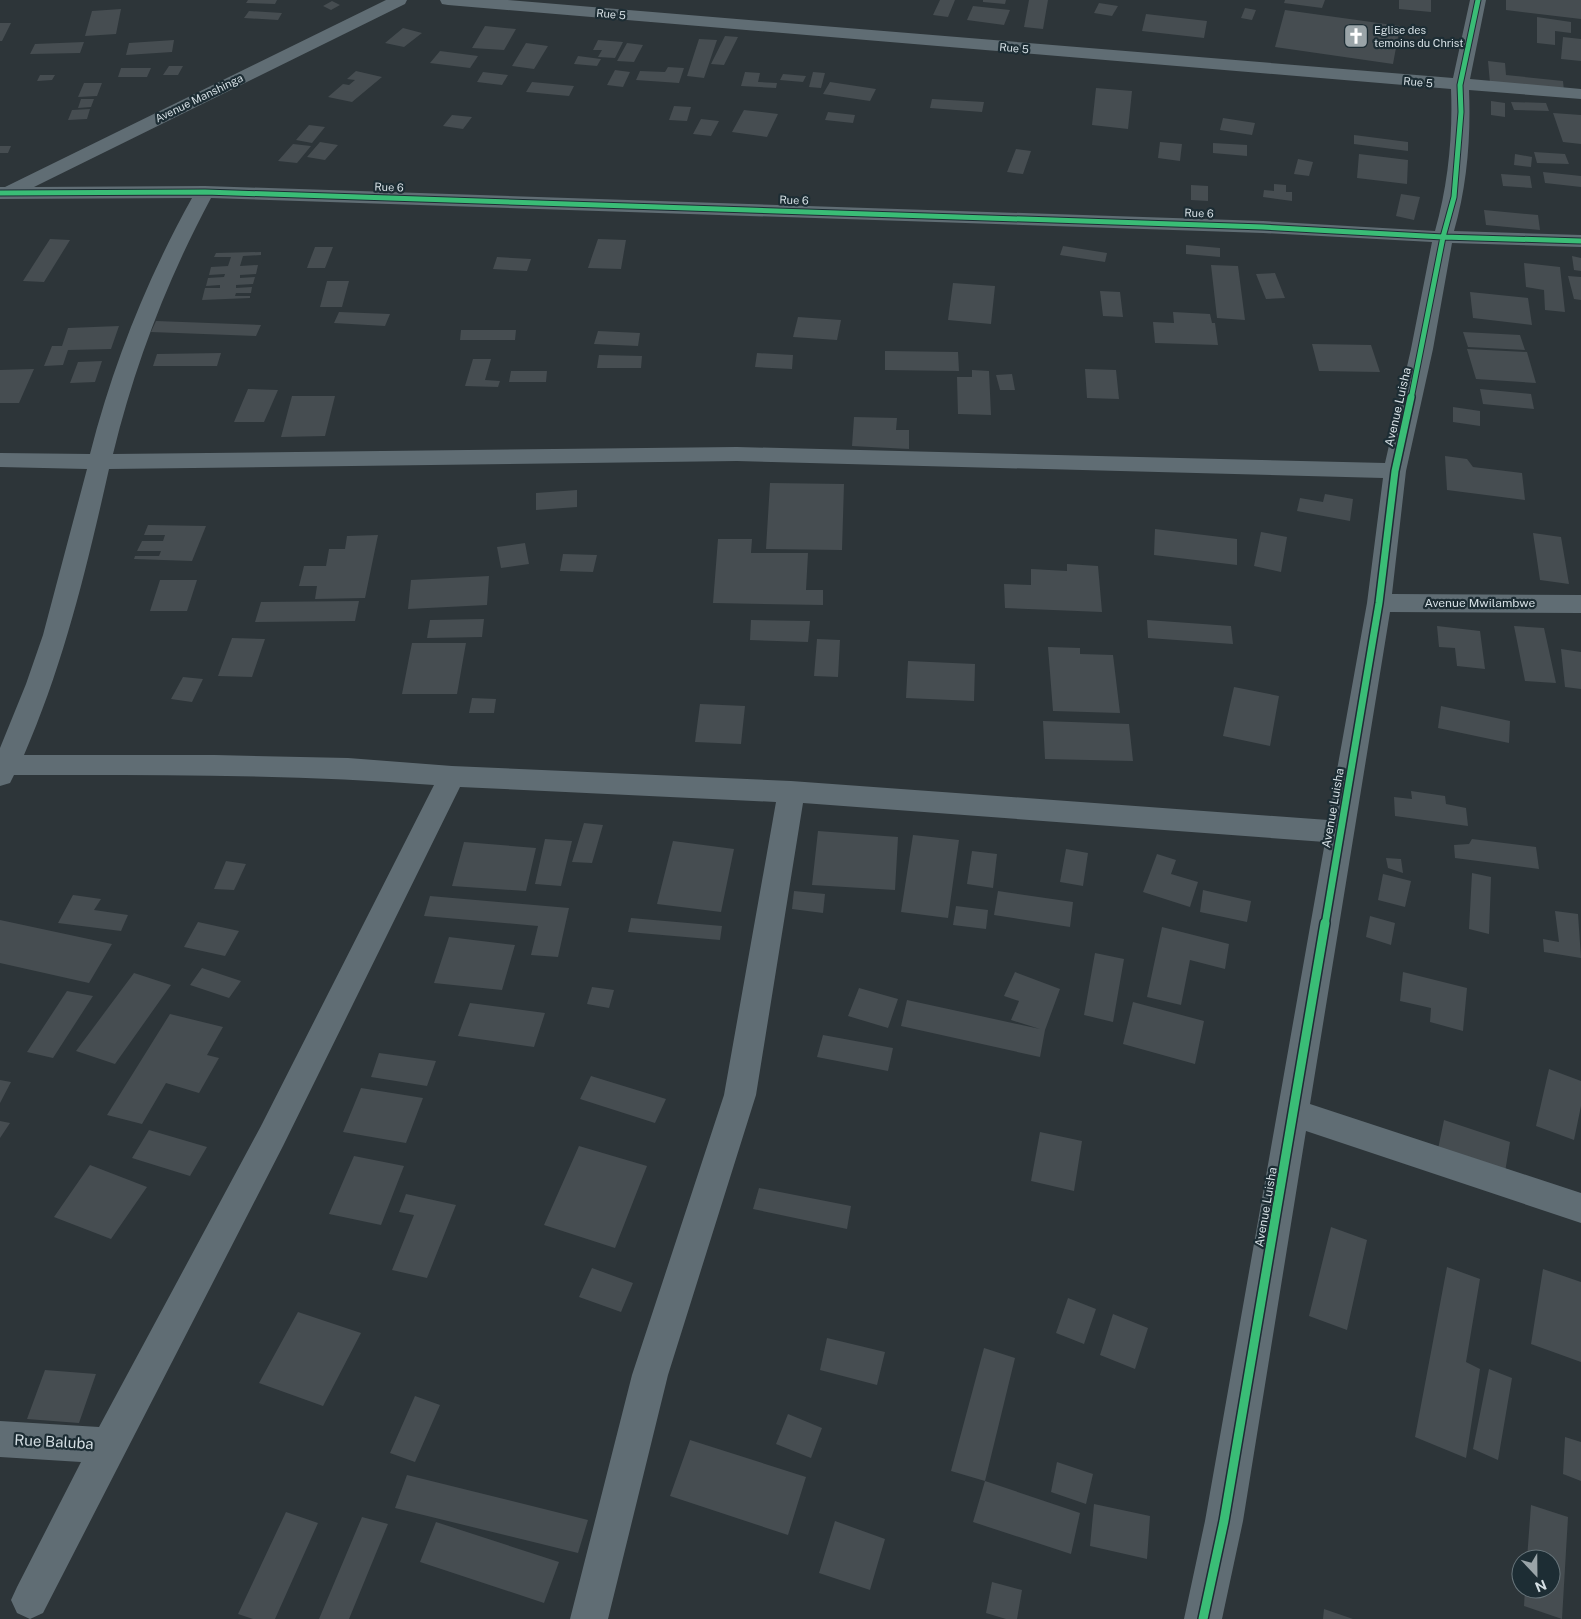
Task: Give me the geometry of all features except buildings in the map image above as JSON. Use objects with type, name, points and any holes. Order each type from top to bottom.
[{"type":"street","name":"Avenue Manshinga","points":[[2,194],[399,0]]},
{"type":"street","name":"Rue 5","points":[[448,0],[1581,94]]},
{"type":"street","name":"Avenue Luisha","points":[[1203,1619],[1224,1521],[1294,1113],[1379,602],[1395,470],[1422,349],[1443,237],[1454,197],[1461,112],[1460,85],[1478,0]]},
{"type":"street","name":"Rue 6","points":[[2,194],[205,192],[1263,226],[1443,237],[1581,241]]},
{"type":"street","points":[[205,192],[177,242],[131,354],[100,462],[69,589],[39,683],[2,769],[215,765],[348,768],[452,776],[791,792],[1340,832]]},
{"type":"street","points":[[0,460],[100,462],[737,454],[1395,470]]},
{"type":"street","name":"Avenue Mwilambwe","points":[[1379,602],[1581,604]]},
{"type":"street","points":[[30,1600],[108,1446],[272,1136],[452,776]]},
{"type":"street","points":[[589,1619],[650,1375],[740,1095],[791,792]]},
{"type":"street","points":[[1294,1113],[1581,1208]]},
{"type":"street","name":"Rue Baluba","points":[[0,1439],[108,1446]]},
{"type":"cycle path","points":[[1203,1619],[1224,1521],[1379,603],[1395,471],[1422,349],[1443,237],[1454,197],[1461,112],[1460,85],[1478,0]]},
{"type":"cycle path","points":[[0,193],[205,192],[1263,227],[1443,237],[1581,241]]},
{"type":"place","name":"Eglise des temoins du Christ","points":[[1356,36]]}]
